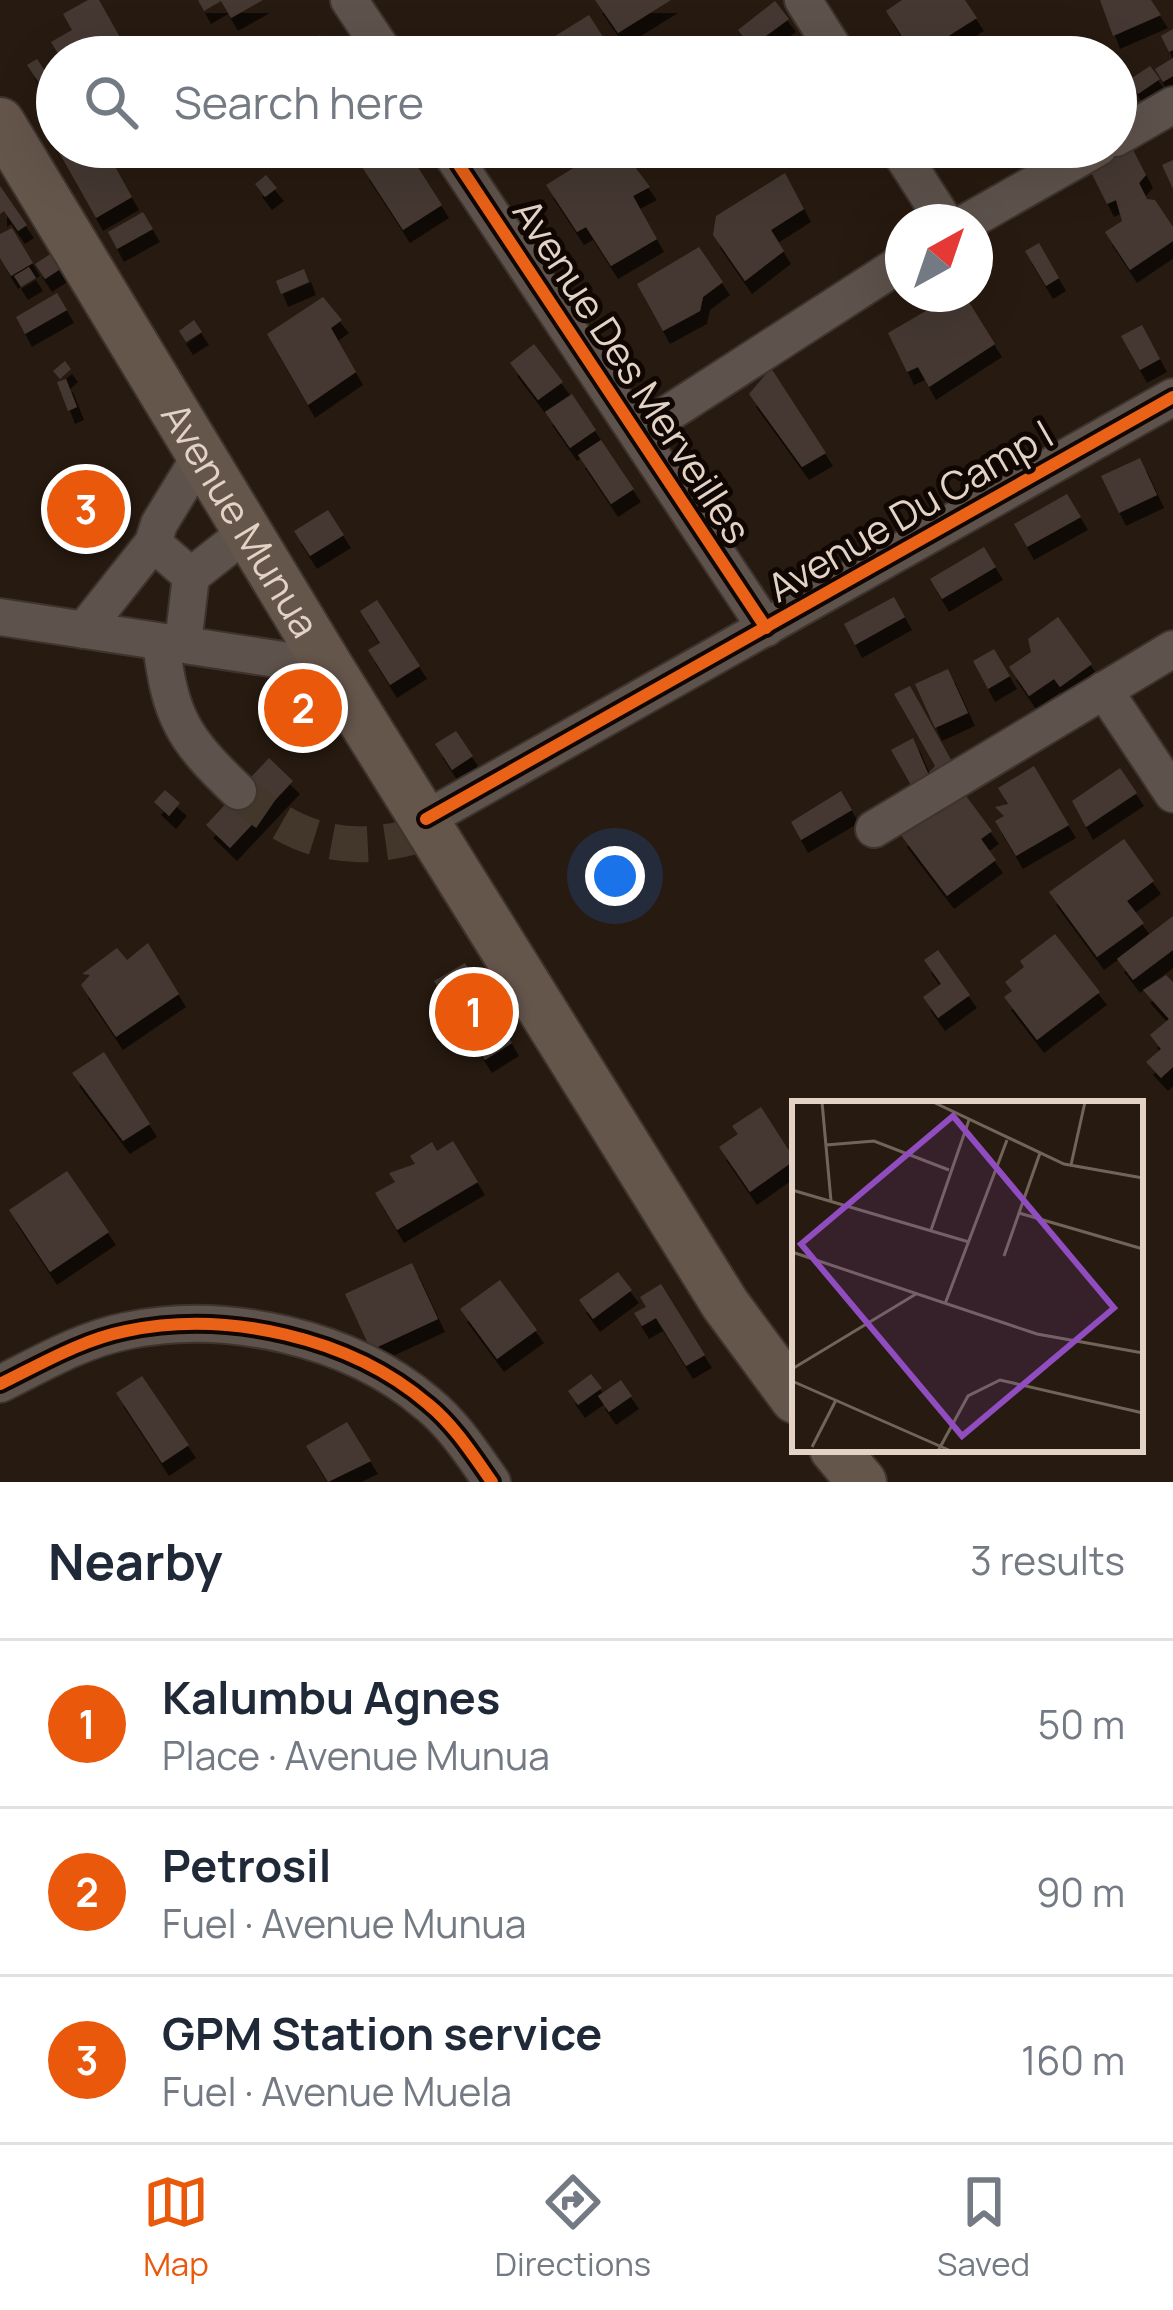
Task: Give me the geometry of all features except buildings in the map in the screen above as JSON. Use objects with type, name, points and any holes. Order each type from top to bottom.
[{"type":"main road","name":"Avenue Munua","points":[[0,122],[329,667],[725,1304],[792,1395]]},
{"type":"main road","points":[[837,1452],[862,1482]]},
{"type":"street","points":[[349,0],[373,36]]},
{"type":"street","points":[[803,0],[826,36]]},
{"type":"street","points":[[1137,126],[1173,106]]},
{"type":"street","name":"Avenue Des Merveilles","points":[[461,168],[766,628]]},
{"type":"street","points":[[910,168],[933,204]]},
{"type":"street","points":[[993,207],[1063,168]]},
{"type":"street","points":[[638,433],[885,274]]},
{"type":"street","name":"Avenue Du Camp I","points":[[426,819],[1173,397]]},
{"type":"street","points":[[84,630],[153,543],[201,454]]},
{"type":"street","points":[[238,791],[196,751],[168,699],[172,643],[191,576],[247,532]]},
{"type":"street","points":[[153,543],[191,576]]},
{"type":"street","points":[[0,617],[329,667]]},
{"type":"street","points":[[874,829],[1173,649]]},
{"type":"street","points":[[1104,690],[1173,794]]},
{"type":"street","points":[[0,1384],[84,1342],[124,1331],[176,1323],[258,1329],[339,1352],[386,1374],[429,1404],[492,1482]]},
{"type":"tunnel","points":[[238,791],[284,824],[330,841],[379,843],[435,830]]},
{"type":"cycle path","points":[[461,168],[766,628]]},
{"type":"cycle path","points":[[426,819],[1173,397]]},
{"type":"cycle path","points":[[0,1384],[77,1346],[126,1331],[204,1324],[285,1334],[362,1361],[397,1381],[446,1421],[492,1482]]},
{"type":"place","name":"GPM Station service","points":[[86,509]]},
{"type":"place","name":"Petrosil","points":[[303,708]]},
{"type":"place","name":"Kalumbu Agnes","points":[[474,1012]]}]
